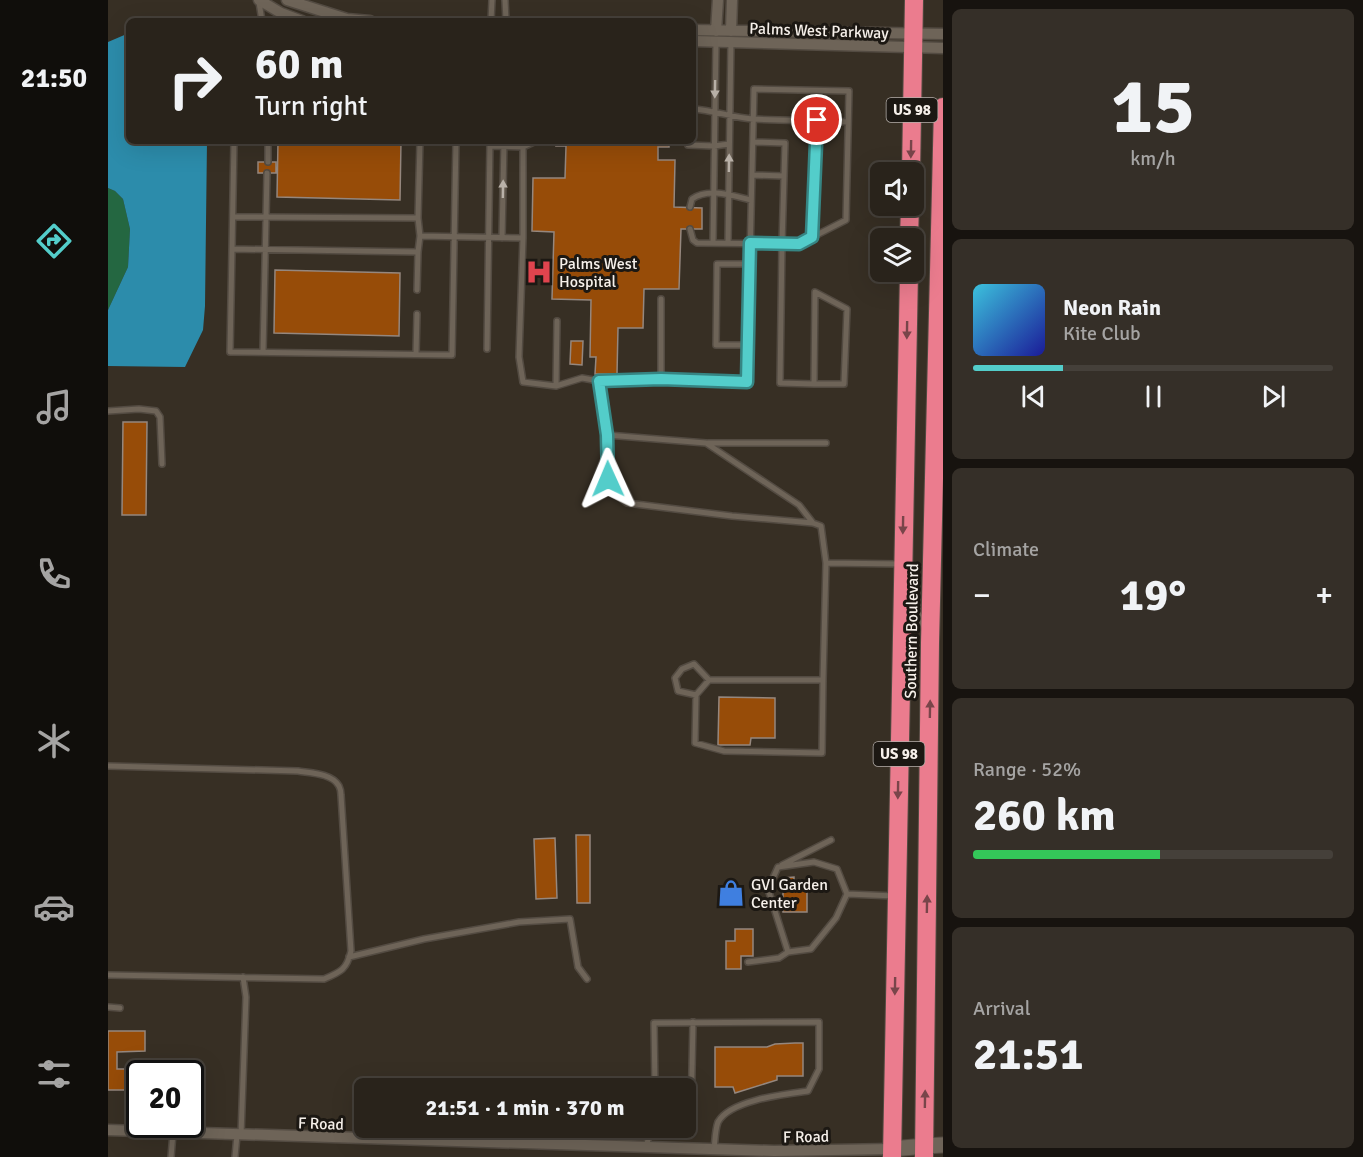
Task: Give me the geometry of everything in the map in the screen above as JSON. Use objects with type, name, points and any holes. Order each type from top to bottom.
[{"type":"highway","name":"US 98","points":[[911,162],[914,0]]},
{"type":"highway","name":"Southern Boulevard","points":[[925,1151],[930,643],[943,107]]},
{"type":"highway","name":"Southern Boulevard","points":[[892,1153],[909,282]]},
{"type":"street","points":[[259,0],[280,13],[294,18]]},
{"type":"street","points":[[287,0],[344,18]]},
{"type":"street","points":[[716,36],[718,0]]},
{"type":"street","points":[[731,36],[732,0]]},
{"type":"street","name":"Palms West Parkway","points":[[696,31],[716,36]]},
{"type":"street","name":"Palms West Parkway","points":[[913,41],[943,34]]},
{"type":"street","name":"Palms West Parkway","points":[[696,40],[716,36],[731,36],[913,41],[943,48]]},
{"type":"street","name":"F Road","points":[[108,1131],[126,1132]]},
{"type":"street","name":"F Road","points":[[204,1134],[587,1152],[645,1148],[773,1154],[892,1153]]},
{"type":"street","points":[[892,1153],[925,1151],[943,1145]]},
{"type":"lane","points":[[259,0],[262,18]]},
{"type":"lane","points":[[491,18],[492,0]]},
{"type":"lane","points":[[506,0],[506,18]]},
{"type":"lane","points":[[712,243],[716,36]]},
{"type":"lane","points":[[728,243],[731,36]]},
{"type":"lane","points":[[523,144],[519,357],[523,382],[556,386],[582,378],[599,381],[661,379],[747,382],[750,264],[750,243],[751,200],[754,89],[849,91],[846,220],[799,244],[782,243],[750,243],[697,243],[693,240],[690,229]]},
{"type":"lane","points":[[696,109],[753,119],[848,122]]},
{"type":"lane","points":[[812,237],[817,120]]},
{"type":"lane","points":[[753,142],[785,143],[780,382],[814,384],[844,384],[847,309],[815,292],[814,384]]},
{"type":"lane","points":[[234,144],[230,352],[452,355],[456,144]]},
{"type":"lane","points":[[268,144],[268,162]]},
{"type":"lane","points":[[417,290],[420,236],[418,218],[420,144]]},
{"type":"lane","points":[[487,348],[490,144]]},
{"type":"lane","points":[[502,238],[504,144]]},
{"type":"lane","points":[[696,144],[714,146],[729,144]]},
{"type":"lane","points":[[263,352],[267,173]]},
{"type":"lane","points":[[752,175],[784,176]]},
{"type":"lane","points":[[690,207],[692,200],[702,194],[714,193],[751,200]]},
{"type":"lane","points":[[233,217],[418,218]]},
{"type":"lane","points":[[420,236],[523,238]]},
{"type":"lane","points":[[232,249],[418,252]]},
{"type":"lane","points":[[748,345],[716,345],[717,264],[750,264]]},
{"type":"lane","points":[[661,299],[661,379]]},
{"type":"lane","points":[[416,354],[417,314]]},
{"type":"lane","points":[[556,386],[557,321]]},
{"type":"lane","points":[[599,381],[607,435],[608,479],[612,492],[627,502],[732,516],[813,523],[821,526],[826,563],[822,753],[724,751],[695,743],[696,695],[709,680]]},
{"type":"lane","points":[[108,411],[139,409],[156,411],[160,417],[162,464]]},
{"type":"lane","points":[[607,435],[706,443],[826,443]]},
{"type":"lane","points":[[706,443],[799,505],[813,523]]},
{"type":"lane","points":[[826,563],[902,564],[911,568],[916,583],[917,610],[930,643]]},
{"type":"lane","points":[[696,695],[678,690],[675,678],[682,669],[694,664],[709,680],[824,680]]},
{"type":"lane","points":[[108,766],[298,771],[330,778],[338,785],[343,811],[351,951],[349,963],[339,973],[324,979],[108,975]]},
{"type":"lane","points":[[788,952],[768,889],[778,867],[831,840]]},
{"type":"lane","points":[[748,962],[778,958],[788,952],[811,949],[837,918],[847,894],[837,869],[814,862],[778,867]]},
{"type":"lane","points":[[847,894],[897,896]]},
{"type":"lane","points":[[350,957],[424,939],[519,922],[570,919],[578,967],[587,979]]},
{"type":"lane","points":[[235,1157],[239,1135],[246,997],[243,977]]},
{"type":"lane","points":[[108,1008],[120,1008]]},
{"type":"lane","points":[[655,1078],[654,1023],[819,1022],[819,1069],[808,1091],[745,1103],[723,1115],[717,1125],[714,1150]]},
{"type":"lane","points":[[692,1078],[693,1023]]},
{"type":"lane","points":[[171,1157],[173,1138]]},
{"type":"lane","points":[[645,1148],[648,1138]]},
{"type":"green space","points":[[108,188],[123,199],[130,229],[128,267],[108,310]]},
{"type":"water","points":[[126,34],[126,144],[207,144],[203,330],[185,367],[108,366],[108,310],[128,267],[130,229],[123,199],[108,188],[108,42]]},
{"type":"building","points":[[278,144],[401,144],[400,200],[277,197]]},
{"type":"building","name":"Palms West Hospital","points":[[556,144],[669,144],[669,147],[658,147],[658,160],[675,160],[674,207],[702,208],[702,229],[681,229],[679,289],[644,289],[643,328],[618,328],[617,374],[595,374],[596,357],[590,357],[591,300],[552,299],[554,232],[532,231],[533,178],[565,178],[566,146],[556,146]]},
{"type":"building","points":[[258,162],[276,162],[276,173],[258,173]]},
{"type":"building","points":[[275,270],[400,273],[399,336],[274,333]]},
{"type":"building","points":[[571,341],[583,341],[582,365],[570,364]]},
{"type":"building","points":[[123,422],[147,422],[146,515],[122,515]]},
{"type":"building","points":[[719,697],[775,698],[775,738],[751,738],[750,745],[718,745]]},
{"type":"building","points":[[576,835],[590,835],[590,903],[577,903]]},
{"type":"building","points":[[555,838],[557,898],[536,899],[534,839]]},
{"type":"building","points":[[794,877],[794,885],[807,885],[807,912],[783,912],[783,878]]},
{"type":"building","points":[[735,929],[753,929],[753,956],[741,956],[741,969],[726,969],[726,941],[735,941]]},
{"type":"building","points":[[108,1031],[145,1031],[145,1051],[117,1052],[117,1069],[126,1069],[126,1090],[108,1090]]},
{"type":"building","points":[[803,1043],[803,1076],[777,1076],[777,1080],[735,1093],[733,1087],[715,1087],[715,1047],[767,1047],[775,1044]]},
{"type":"place","name":"Palms West Hospital","points":[[539,272]]},
{"type":"place","name":"GVI Garden Center","points":[[731,893]]},
{"type":"route","points":[[608,479],[607,435],[599,381],[661,379],[747,382],[750,243],[799,244],[812,237],[817,120]]}]
